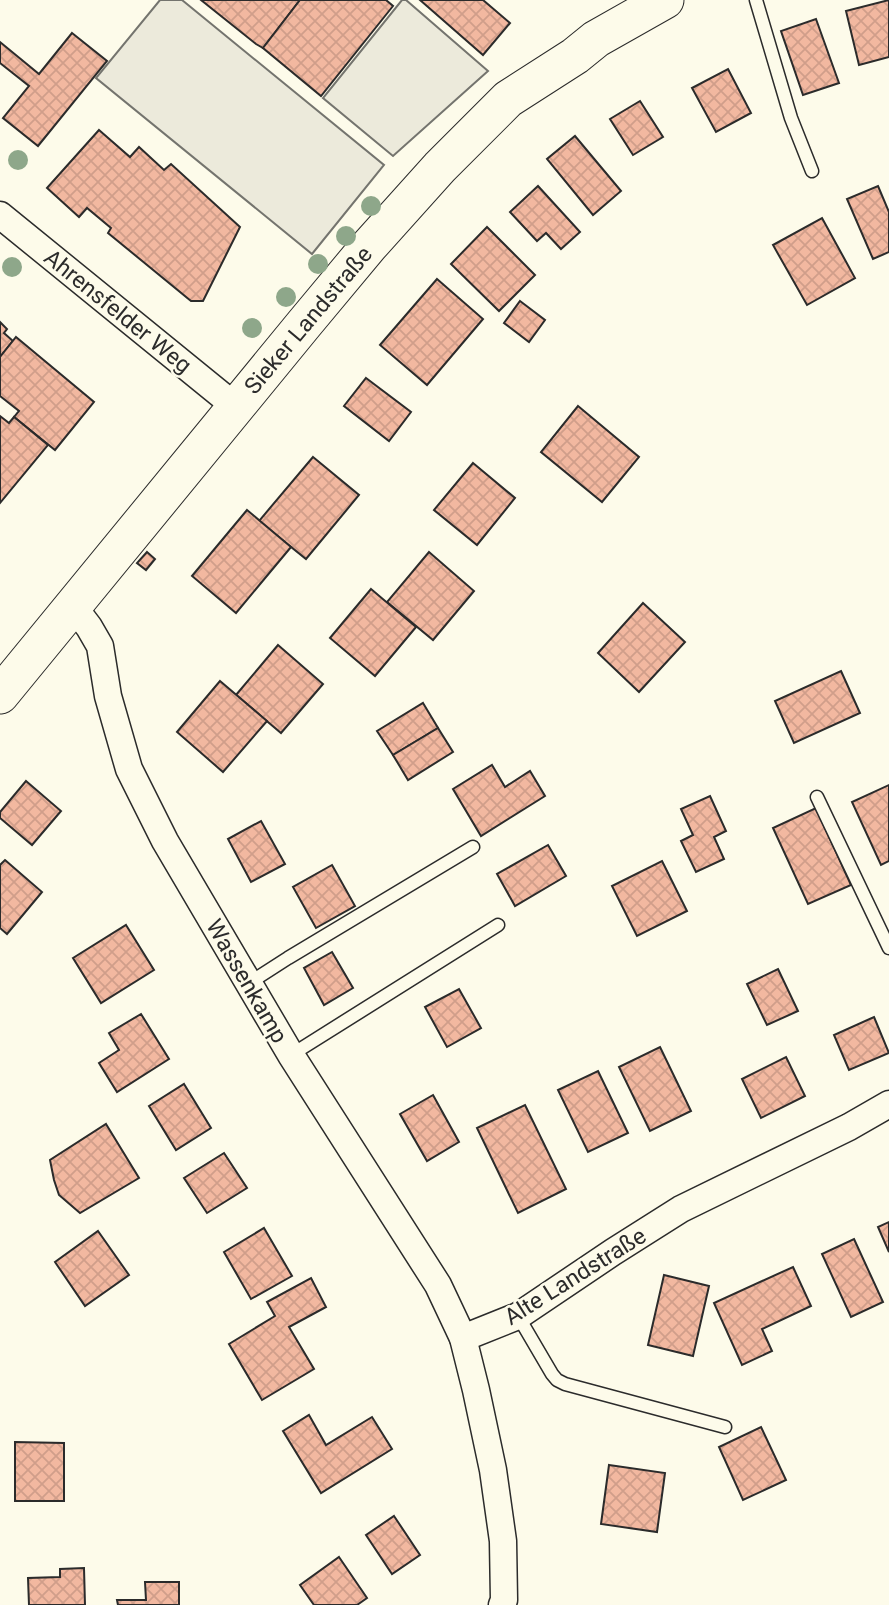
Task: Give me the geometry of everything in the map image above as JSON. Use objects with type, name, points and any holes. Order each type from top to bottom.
[{"type":"street","name":"Sieker Landstraße","points":[[0,695],[369,246],[440,167],[508,99],[575,56],[596,39],[666,0]]},
{"type":"street","name":"Ahrensfelder Weg","points":[[0,215],[236,407]]},
{"type":"street","name":"Wassenkamp","points":[[73,606],[100,646],[108,696],[129,769],[165,841],[291,1055],[438,1285],[463,1338]]},
{"type":"street","name":"Alte Landstraße","points":[[463,1338],[518,1316],[681,1209],[837,1133],[889,1104]]},
{"type":"street","points":[[463,1338],[495,1482],[503,1541],[502,1605]]},
{"type":"lane","points":[[756,0],[791,118],[812,171]]},
{"type":"lane","points":[[817,796],[889,948]]},
{"type":"lane","points":[[249,984],[473,847]]},
{"type":"lane","points":[[291,1055],[498,925]]},
{"type":"lane","points":[[518,1316],[557,1380],[725,1427]]},
{"type":"shaded area","points":[[160,0],[182,0],[384,165],[312,254],[96,78]]},
{"type":"shaded area","points":[[402,0],[406,0],[488,71],[393,156],[323,98]]},
{"type":"building","points":[[201,0],[300,0],[263,48]]},
{"type":"building","points":[[300,0],[386,0],[393,6],[321,96],[263,48]]},
{"type":"building","points":[[420,0],[483,0],[510,23],[483,55]]},
{"type":"building","points":[[889,0],[889,57],[859,65],[846,11]]},
{"type":"building","points":[[816,19],[839,83],[803,95],[781,31]]},
{"type":"building","points":[[72,33],[107,61],[38,146],[3,118],[29,86],[0,63],[0,42],[39,74]]},
{"type":"building","points":[[728,69],[751,113],[716,132],[692,88]]},
{"type":"building","points":[[640,101],[663,137],[633,155],[610,119]]},
{"type":"building","points":[[99,130],[130,157],[139,147],[164,170],[171,164],[240,227],[203,301],[191,301],[108,233],[111,228],[87,208],[79,217],[47,188]]},
{"type":"building","points":[[575,136],[621,191],[593,215],[547,159]]},
{"type":"building","points":[[538,186],[580,232],[561,249],[546,233],[537,241],[510,212]]},
{"type":"building","points":[[878,186],[889,212],[889,252],[873,259],[847,199]]},
{"type":"building","points":[[822,218],[855,278],[807,305],[773,245]]},
{"type":"building","points":[[487,227],[535,275],[499,311],[451,264]]},
{"type":"building","points":[[437,279],[483,319],[427,385],[380,345]]},
{"type":"building","points":[[520,301],[545,320],[529,342],[504,323]]},
{"type":"building","points":[[0,322],[7,329],[4,333],[13,341],[0,357]]},
{"type":"building","points":[[16,337],[94,402],[55,450],[14,417],[19,411],[0,396],[0,357]]},
{"type":"building","points":[[366,378],[411,412],[389,441],[344,406]]},
{"type":"building","points":[[578,406],[639,457],[602,502],[541,452]]},
{"type":"building","points":[[0,416],[9,423],[14,417],[48,445],[0,503]]},
{"type":"building","points":[[313,457],[359,495],[306,559],[259,521]]},
{"type":"building","points":[[473,463],[515,498],[477,545],[434,510]]},
{"type":"building","points":[[247,510],[291,547],[236,613],[192,576]]},
{"type":"building","points":[[147,552],[155,559],[146,570],[137,563]]},
{"type":"building","points":[[429,552],[474,591],[433,640],[387,602]]},
{"type":"building","points":[[371,589],[416,627],[375,676],[330,638]]},
{"type":"building","points":[[643,603],[685,642],[639,692],[598,653]]},
{"type":"building","points":[[278,645],[323,684],[281,733],[236,695]]},
{"type":"building","points":[[841,671],[860,713],[794,743],[775,701]]},
{"type":"building","points":[[220,681],[267,721],[223,772],[177,732]]},
{"type":"building","points":[[423,703],[438,728],[393,755],[377,731]]},
{"type":"building","points":[[438,728],[453,752],[408,780],[393,755]]},
{"type":"building","points":[[492,765],[505,787],[530,771],[545,796],[481,836],[453,789]]},
{"type":"building","points":[[26,781],[61,811],[32,845],[0,818],[0,812]]},
{"type":"building","points":[[889,785],[889,861],[881,865],[852,802]]},
{"type":"building","points":[[710,796],[726,831],[714,837],[724,859],[696,872],[681,841],[693,835],[681,809]]},
{"type":"building","points":[[816,808],[851,885],[808,904],[773,828]]},
{"type":"building","points":[[261,821],[285,864],[251,882],[228,839]]},
{"type":"building","points":[[548,845],[566,876],[515,906],[497,874]]},
{"type":"building","points":[[5,860],[42,892],[7,934],[0,928],[0,865]]},
{"type":"building","points":[[662,861],[687,911],[637,936],[612,886]]},
{"type":"building","points":[[332,865],[355,906],[316,928],[293,887]]},
{"type":"building","points":[[126,925],[154,970],[101,1003],[73,958]]},
{"type":"building","points":[[332,952],[353,988],[324,1005],[304,968]]},
{"type":"building","points":[[778,969],[798,1011],[767,1025],[747,984]]},
{"type":"building","points":[[459,989],[481,1028],[447,1047],[425,1007]]},
{"type":"building","points":[[141,1014],[169,1059],[117,1092],[99,1063],[119,1050],[109,1033]]},
{"type":"building","points":[[874,1017],[889,1053],[849,1070],[834,1035]]},
{"type":"building","points":[[660,1047],[691,1111],[650,1131],[619,1067]]},
{"type":"building","points":[[786,1057],[805,1096],[761,1118],[742,1079]]},
{"type":"building","points":[[598,1071],[628,1133],[588,1152],[558,1090]]},
{"type":"building","points":[[184,1084],[211,1128],[176,1150],[149,1106]]},
{"type":"building","points":[[433,1095],[459,1142],[427,1161],[400,1114]]},
{"type":"building","points":[[525,1105],[566,1189],[518,1213],[477,1128]]},
{"type":"building","points":[[106,1124],[139,1178],[80,1213],[59,1195],[50,1160]]},
{"type":"building","points":[[224,1153],[247,1188],[207,1213],[184,1178]]},
{"type":"building","points":[[889,1222],[889,1252],[878,1227]]},
{"type":"building","points":[[264,1228],[292,1276],[251,1299],[224,1252]]},
{"type":"building","points":[[98,1231],[129,1275],[85,1306],[55,1262]]},
{"type":"building","points":[[854,1239],[883,1302],[851,1317],[822,1254]]},
{"type":"building","points":[[793,1267],[811,1306],[762,1329],[772,1351],[742,1365],[714,1303]]},
{"type":"building","points":[[664,1275],[709,1286],[693,1356],[648,1345]]},
{"type":"building","points":[[311,1278],[326,1307],[289,1327],[314,1369],[262,1400],[229,1344],[275,1316],[267,1302]]},
{"type":"building","points":[[309,1415],[326,1445],[372,1417],[392,1449],[321,1493],[283,1431]]},
{"type":"building","points":[[761,1427],[786,1480],[743,1500],[719,1447]]},
{"type":"building","points":[[15,1442],[64,1443],[64,1501],[15,1501]]},
{"type":"building","points":[[609,1465],[665,1473],[657,1532],[601,1524]]},
{"type":"building","points":[[394,1516],[420,1555],[392,1574],[366,1535]]},
{"type":"building","points":[[339,1557],[367,1598],[357,1605],[314,1605],[300,1585]]},
{"type":"building","points":[[84,1568],[85,1605],[29,1605],[28,1578],[60,1577],[60,1569]]},
{"type":"building","points":[[145,1582],[179,1582],[179,1605],[118,1605],[117,1600],[146,1600]]}]
